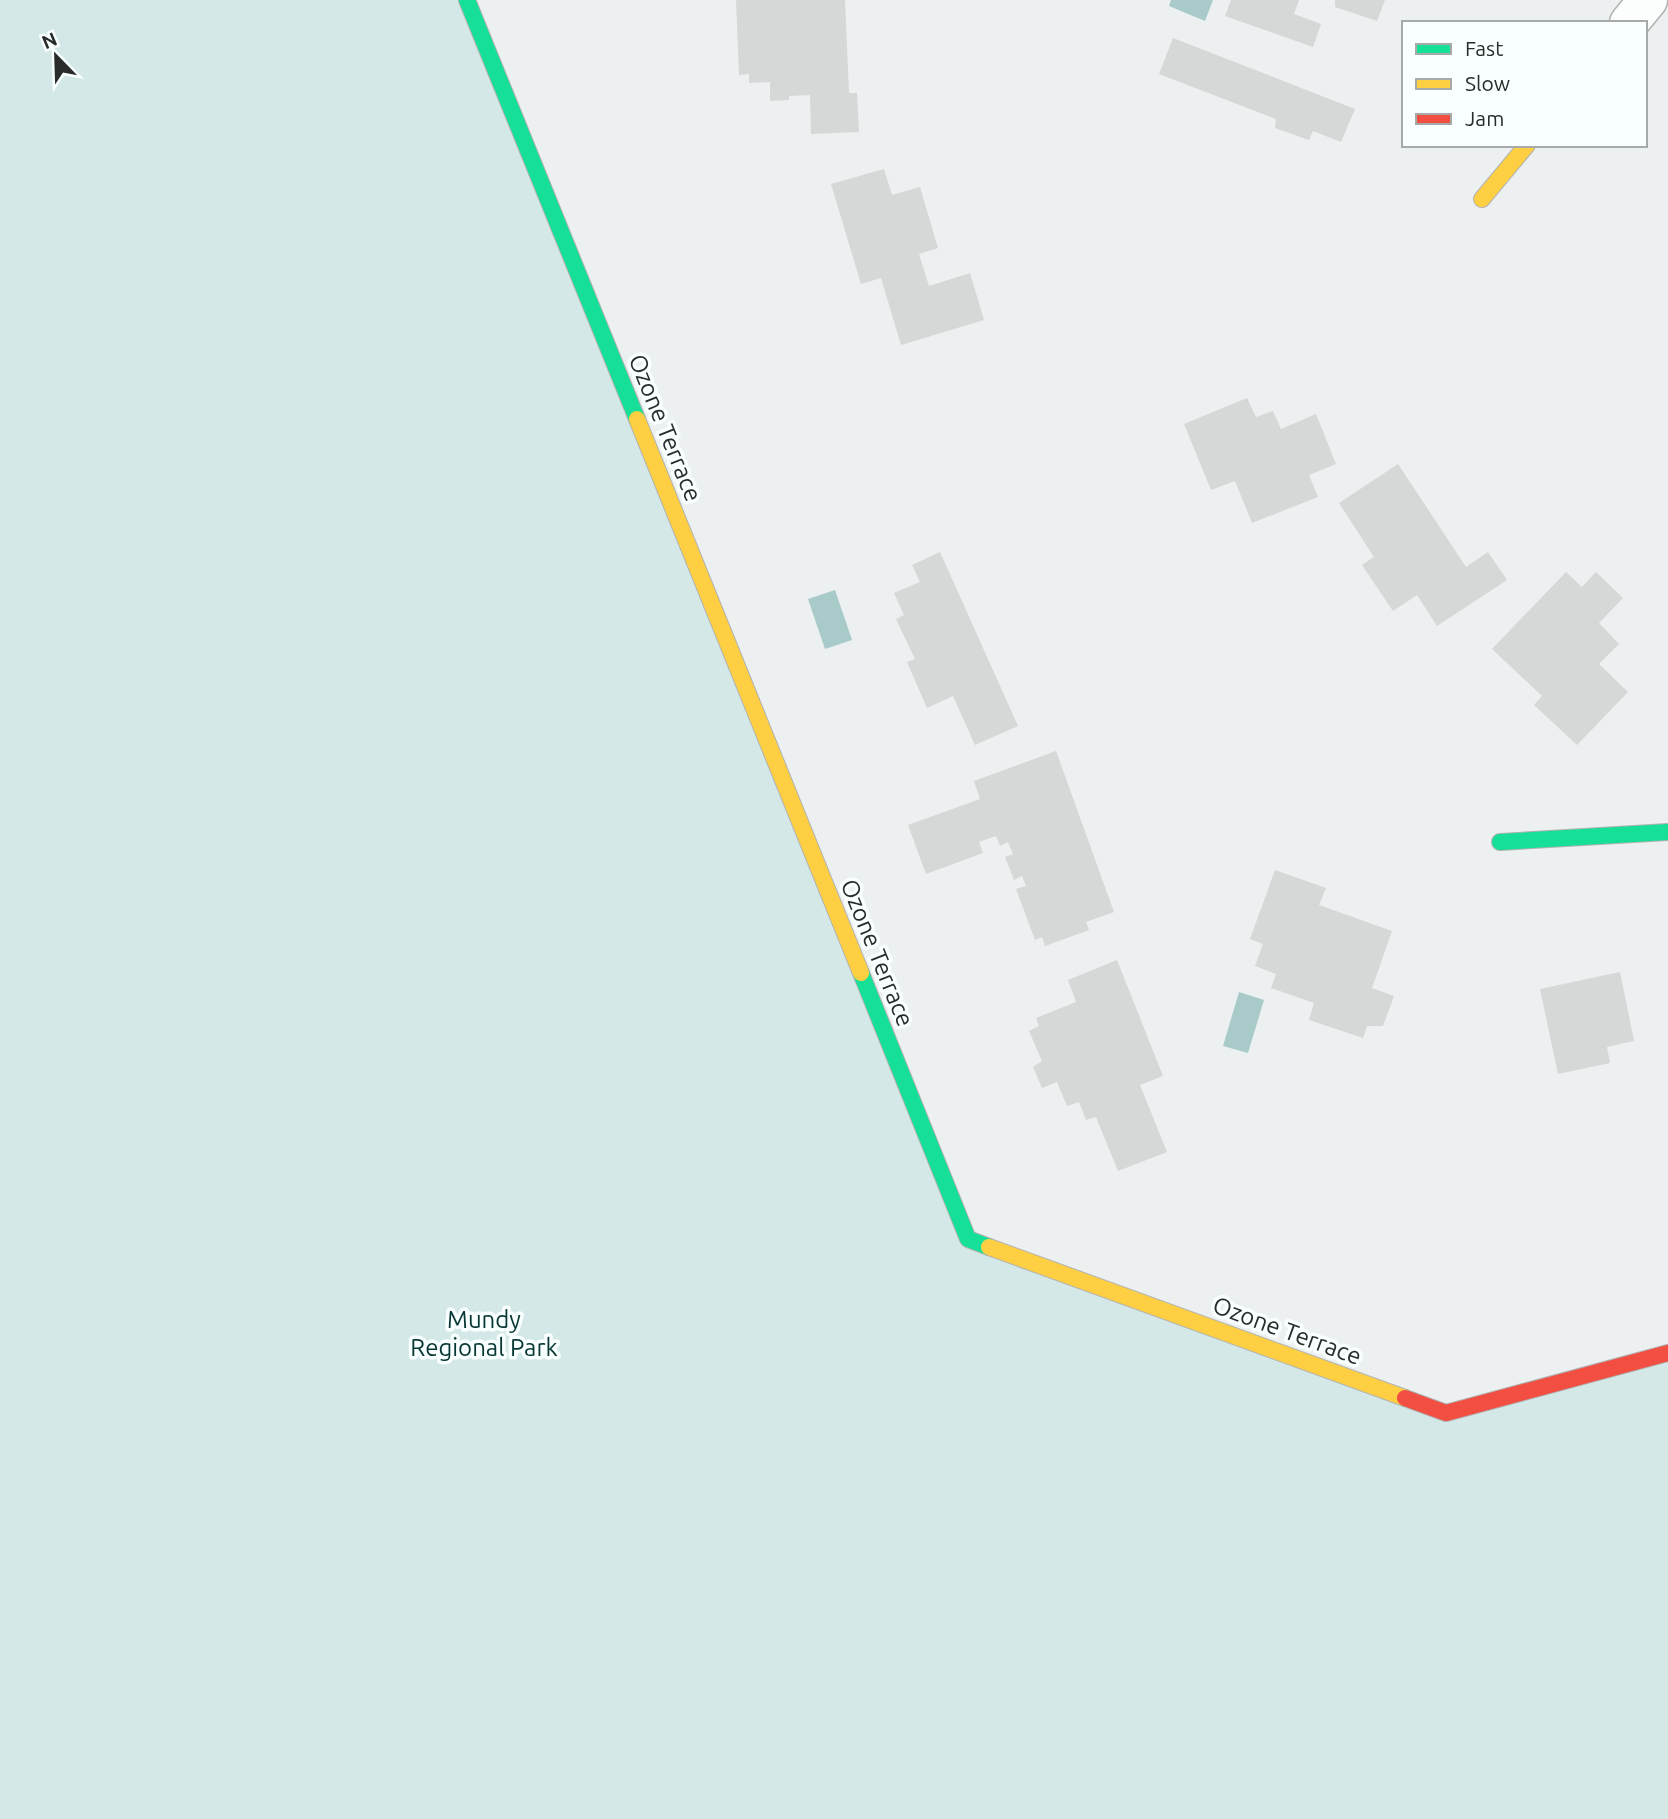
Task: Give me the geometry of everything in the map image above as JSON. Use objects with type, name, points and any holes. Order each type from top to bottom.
[{"type":"street","name":"Ozone Terrace","points":[[467,0],[968,1239],[1446,1413],[1668,1353]]},
{"type":"street","points":[[1631,21],[1648,0]]},
{"type":"street","points":[[1482,199],[1525,147]]},
{"type":"street","points":[[1500,842],[1668,832]]},
{"type":"green space","name":"Mundy Regional Park","points":[[0,0],[467,0],[968,1239],[1445,1413],[1668,1353],[1668,1819],[0,1819]]},
{"type":"water","points":[[1171,0],[1213,0],[1205,21],[1169,6]]},
{"type":"water","points":[[835,590],[852,640],[825,649],[808,599]]},
{"type":"water","points":[[1239,992],[1264,1000],[1248,1053],[1223,1046]]},
{"type":"building","points":[[736,0],[845,0],[849,93],[857,93],[859,132],[811,134],[810,95],[789,96],[789,100],[770,101],[770,82],[749,83],[749,74],[739,75]]},
{"type":"building","points":[[1231,0],[1299,0],[1294,14],[1321,24],[1313,47],[1225,16]]},
{"type":"building","points":[[1335,0],[1385,0],[1377,21],[1335,7]]},
{"type":"building","points":[[1173,38],[1355,109],[1341,142],[1313,131],[1309,140],[1275,128],[1276,119],[1159,74]]},
{"type":"building","points":[[884,169],[892,195],[920,187],[938,248],[919,254],[929,286],[970,273],[984,320],[901,345],[881,278],[861,284],[831,184]]},
{"type":"building","points":[[1247,398],[1256,417],[1273,411],[1281,429],[1316,414],[1336,464],[1309,475],[1318,497],[1252,523],[1235,481],[1211,490],[1184,424]]},
{"type":"building","points":[[1398,464],[1466,567],[1488,552],[1507,580],[1437,626],[1417,595],[1393,611],[1362,565],[1374,557],[1339,503]]},
{"type":"building","points":[[940,552],[1018,726],[975,745],[953,696],[927,708],[907,662],[915,659],[896,619],[904,615],[894,593],[920,582],[912,565]]},
{"type":"building","points":[[1566,572],[1582,587],[1596,572],[1623,598],[1599,623],[1619,644],[1599,664],[1628,692],[1577,745],[1534,705],[1542,696],[1492,649]]},
{"type":"building","points":[[1056,751],[1114,912],[1086,922],[1089,930],[1045,946],[1042,937],[1035,940],[1016,889],[1026,886],[1022,876],[1014,880],[1005,857],[1013,854],[1008,842],[1000,846],[996,836],[979,842],[983,853],[926,874],[908,825],[980,799],[974,781]]},
{"type":"building","points":[[1275,870],[1326,888],[1319,905],[1392,931],[1372,988],[1394,996],[1383,1026],[1367,1026],[1363,1038],[1309,1020],[1314,1003],[1271,988],[1276,974],[1255,966],[1263,944],[1250,939]]},
{"type":"building","points":[[1117,960],[1163,1076],[1140,1085],[1167,1152],[1118,1171],[1096,1117],[1086,1120],[1079,1102],[1067,1106],[1057,1082],[1042,1088],[1033,1067],[1042,1061],[1029,1031],[1039,1026],[1036,1018],[1076,1002],[1068,980]]},
{"type":"building","points":[[1620,972],[1634,1041],[1607,1047],[1610,1063],[1558,1074],[1540,989]]},
{"type":"traffic: fast","points":[[467,0],[637,419]]},
{"type":"traffic: fast","points":[[1500,842],[1668,832]]},
{"type":"traffic: fast","points":[[861,973],[968,1239],[989,1247]]},
{"type":"traffic: slow","points":[[1482,199],[1525,147]]},
{"type":"traffic: slow","points":[[637,419],[861,973]]},
{"type":"traffic: slow","points":[[989,1247],[1405,1398]]},
{"type":"traffic: jam","points":[[1405,1398],[1446,1413],[1668,1353]]}]
